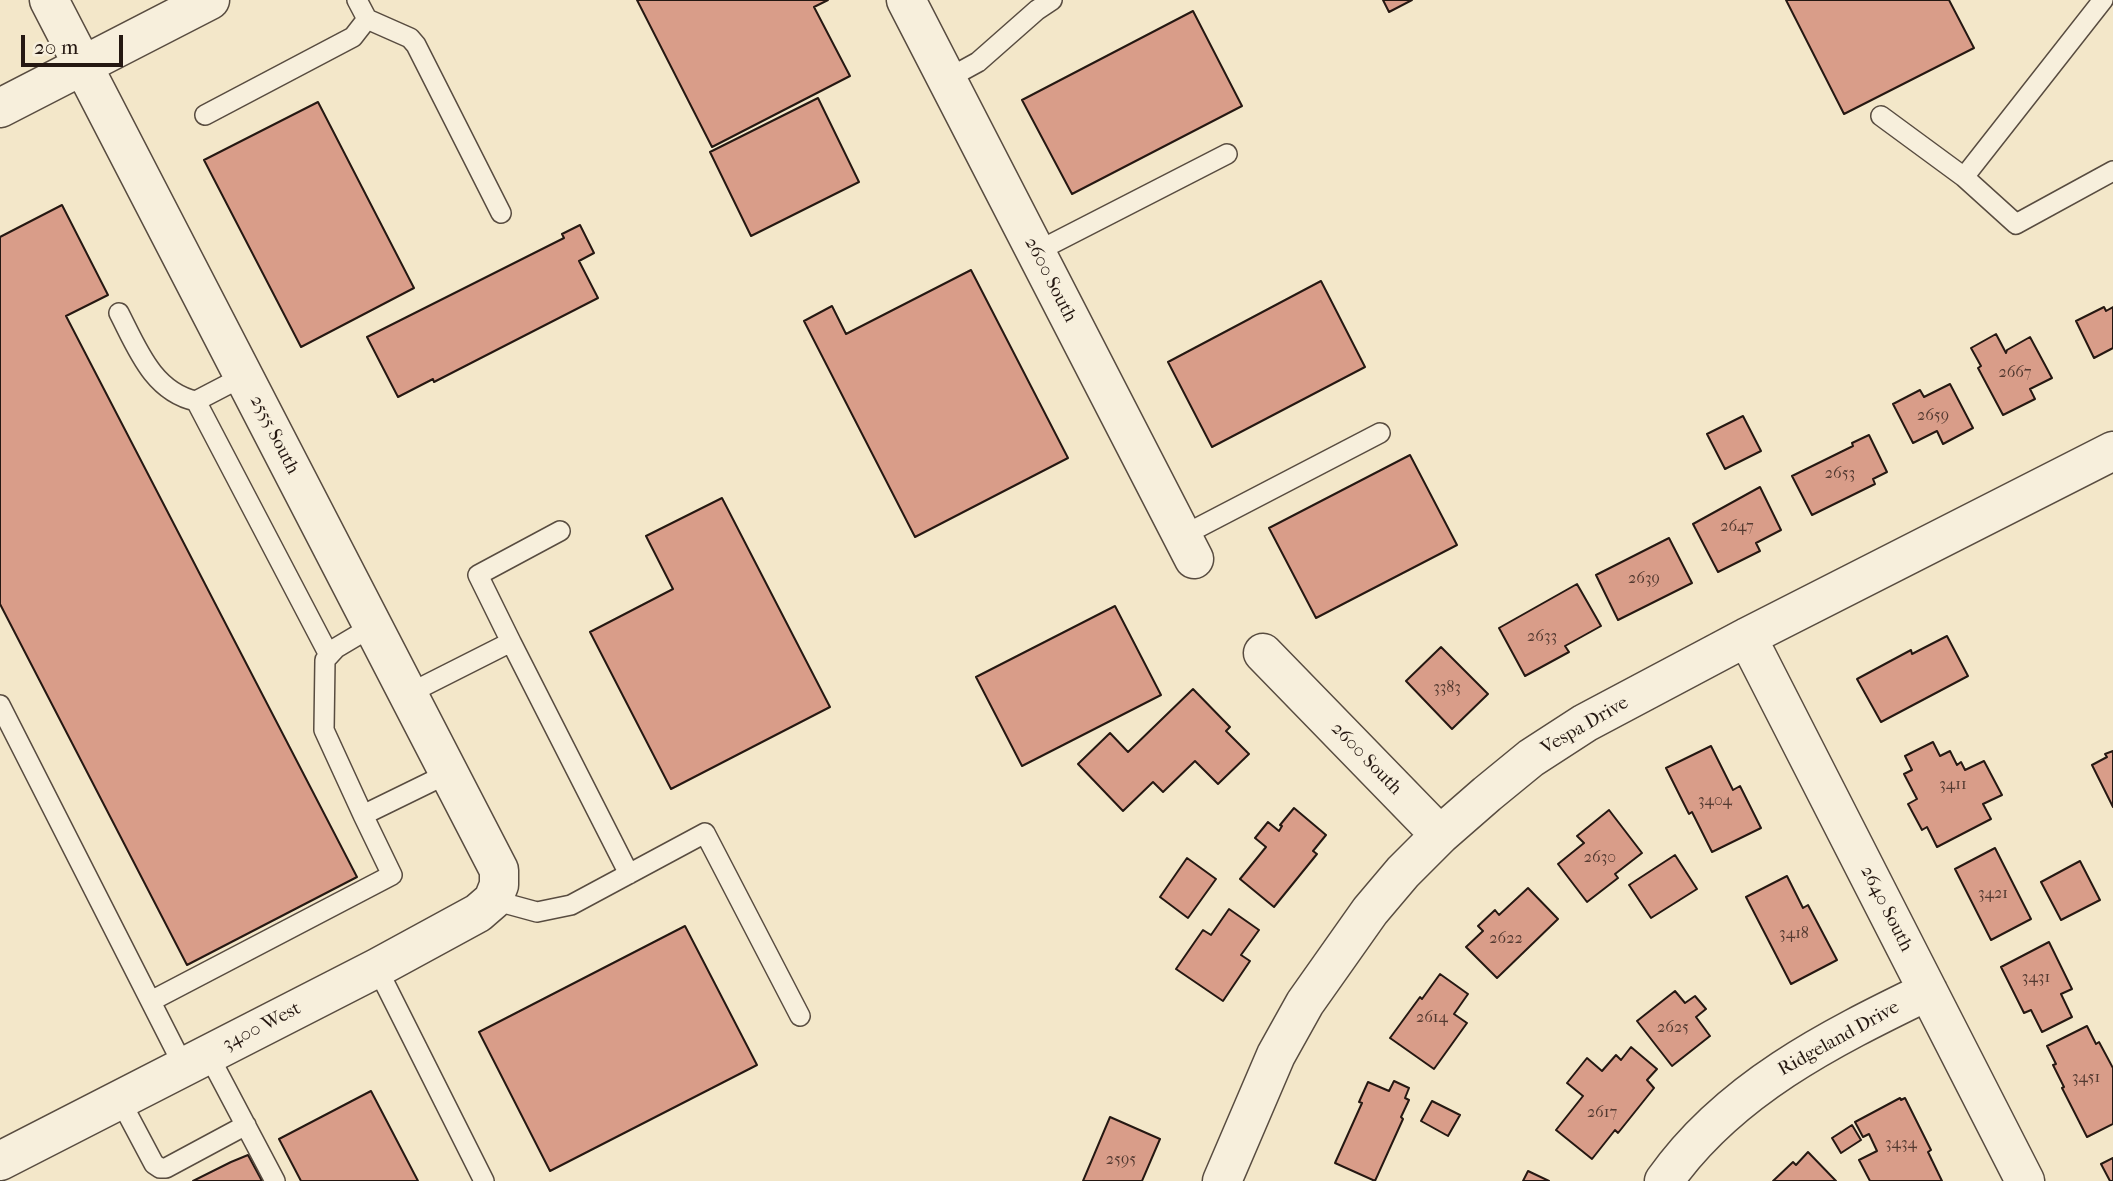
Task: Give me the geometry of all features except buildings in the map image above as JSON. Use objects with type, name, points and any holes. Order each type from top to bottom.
[{"type":"street","name":"2555 South","points":[[49,0],[449,773],[496,885]]},
{"type":"street","points":[[0,107],[83,65],[172,9],[210,0]]},
{"type":"street","name":"2600 South","points":[[906,0],[1188,548]]},
{"type":"street","name":"Vespa Drive","points":[[1222,1181],[1276,1055],[1305,1003],[1370,911],[1403,872],[1487,794],[1542,751],[1585,723],[1747,637],[2113,452]]},
{"type":"street","name":"2640 South","points":[[1747,637],[2025,1181]]},
{"type":"street","name":"2600 South","points":[[1263,653],[1440,835]]},
{"type":"street","name":"3400 West","points":[[0,1161],[377,968],[478,913],[496,885]]},
{"type":"street","name":"Ridgeland Drive","points":[[1664,1181],[1705,1131],[1777,1072],[1805,1054],[1928,991]]},
{"type":"lane","points":[[357,0],[367,19],[410,38],[416,45],[501,214]]},
{"type":"lane","points":[[947,79],[978,62],[1052,0]]},
{"type":"lane","points":[[1964,177],[2104,0]]},
{"type":"lane","points":[[205,115],[353,37],[367,19]]},
{"type":"lane","points":[[1881,116],[1964,177],[2016,224],[2113,171]]},
{"type":"lane","points":[[1036,253],[1227,154]]},
{"type":"lane","points":[[119,313],[157,379],[170,391],[185,399],[196,401],[244,376]]},
{"type":"lane","points":[[196,401],[329,655]]},
{"type":"lane","points":[[1188,548],[1380,433]]},
{"type":"lane","points":[[560,531],[478,575],[629,874]]},
{"type":"lane","points":[[151,1001],[392,875],[324,730],[325,660],[336,648],[373,626]]},
{"type":"lane","points":[[408,694],[511,642]]},
{"type":"lane","points":[[0,705],[151,1001],[246,1125],[275,1181]]},
{"type":"lane","points":[[363,815],[449,773]]},
{"type":"lane","points":[[496,885],[537,912],[571,905],[705,833],[800,1016]]},
{"type":"lane","points":[[377,968],[484,1181]]},
{"type":"lane","points":[[120,1100],[154,1164],[160,1168],[166,1168],[246,1125]]}]
